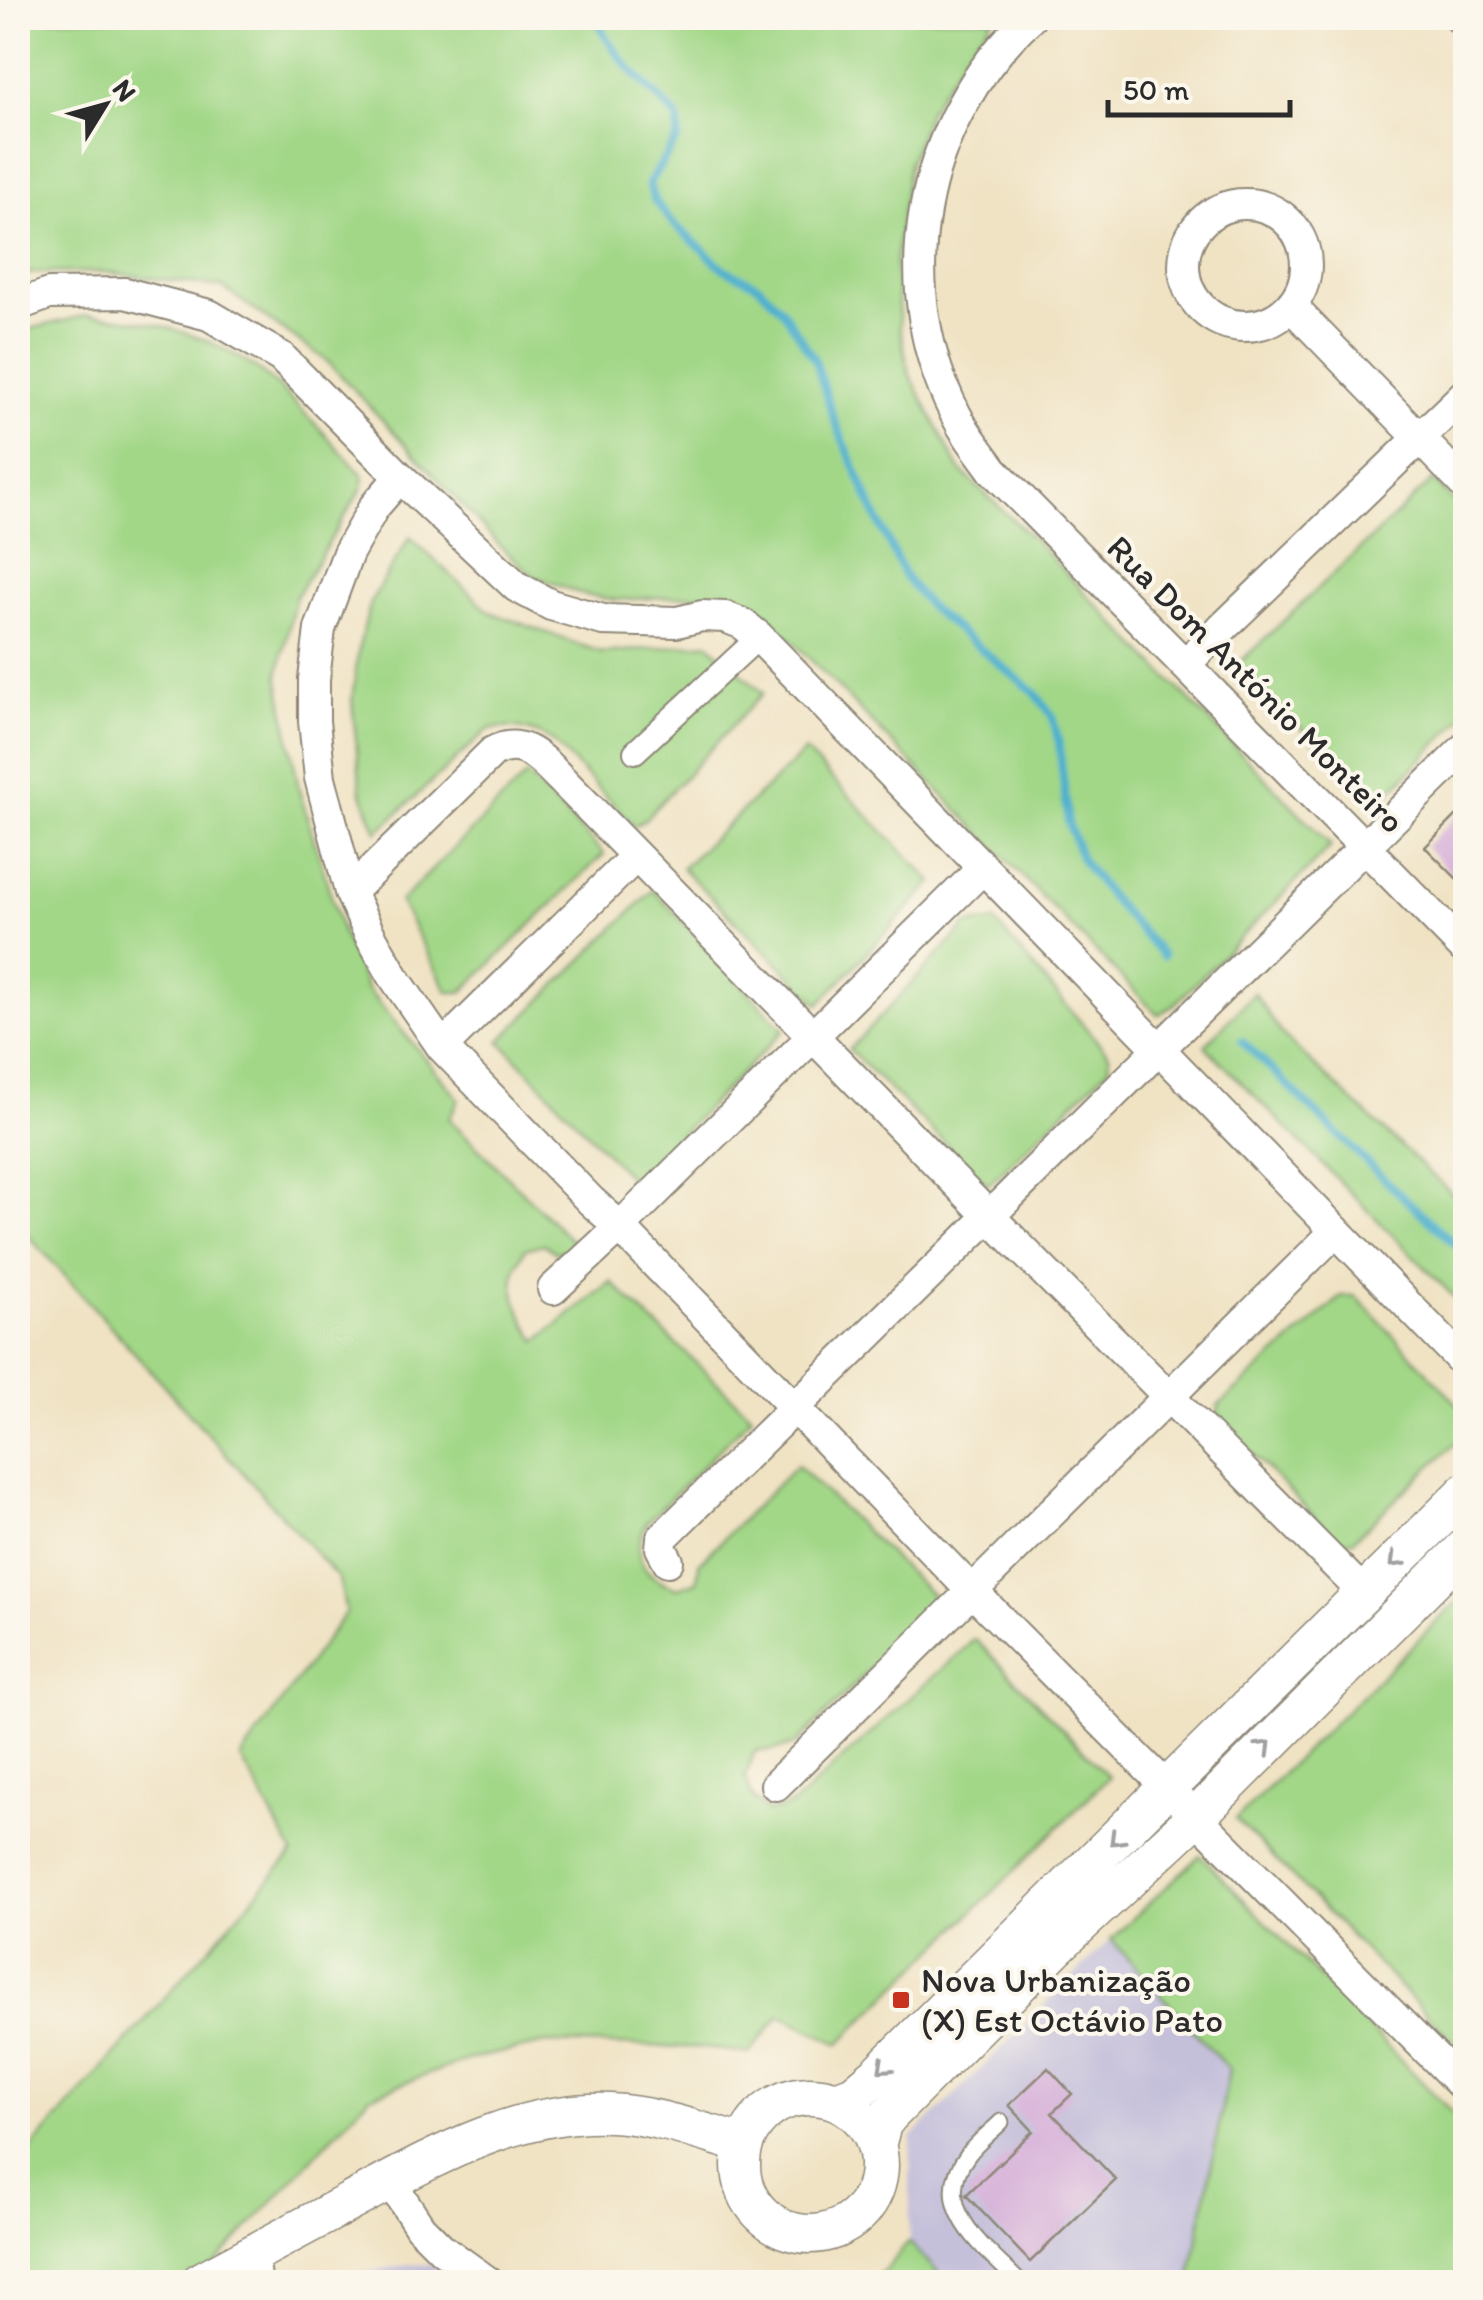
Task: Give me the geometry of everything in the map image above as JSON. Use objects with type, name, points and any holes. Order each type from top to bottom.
[{"type":"street","name":"Rua Dom António Monteiro","points":[[1030,18],[992,57],[957,110],[930,186],[920,244],[928,336],[962,427],[994,470],[1466,950]]},
{"type":"street","points":[[1240,203],[1270,209],[1295,228],[1304,247],[1307,268],[1302,288],[1291,306],[1276,318],[1238,326],[1203,309],[1191,294],[1184,275],[1190,237],[1202,220],[1220,208],[1240,203]]},
{"type":"street","points":[[18,304],[49,294],[125,293],[209,315],[280,357],[516,587],[551,605],[602,620],[677,622],[702,616],[726,617],[742,624],[759,637],[1466,1365]]},
{"type":"street","points":[[1291,306],[1466,486]]},
{"type":"street","points":[[1186,664],[1466,392]]},
{"type":"street","points":[[400,477],[374,507],[348,553],[320,629],[314,679],[320,778],[350,892],[394,977],[442,1047],[971,1590],[1466,2089]]},
{"type":"street","points":[[635,752],[759,637]]},
{"type":"street","points":[[350,892],[481,762],[504,746],[530,749],[1364,1593]]},
{"type":"street","points":[[668,1561],[661,1548],[662,1538],[1466,747]]},
{"type":"street","points":[[442,1047],[636,856]]},
{"type":"street","points":[[553,1289],[983,868]]},
{"type":"street","points":[[776,1785],[1336,1232]]},
{"type":"street","points":[[836,2101],[854,2094],[878,2074],[1466,1492]]},
{"type":"street","points":[[876,2146],[862,2120],[850,2109],[836,2101],[804,2096],[774,2106],[761,2116],[744,2144],[742,2175],[753,2203],[775,2224],[804,2234],[835,2229],[859,2213],[875,2189],[876,2146],[882,2124],[896,2108],[1466,1547]]},
{"type":"street","points":[[200,2282],[262,2266],[390,2181],[506,2128],[564,2114],[613,2113],[658,2120],[744,2144]]},
{"type":"street","points":[[390,2181],[420,2227],[442,2249],[488,2282]]},
{"type":"lane","points":[[1001,2122],[960,2165],[954,2187],[956,2208],[965,2226],[1020,2282]]},
{"type":"shaded area","points":[[1111,1939],[1230,2070],[1190,2282],[947,2282],[909,2242],[911,2138]]},
{"type":"shaded area","points":[[411,2264],[432,2265],[457,2282],[316,2282]]},
{"type":"green space","points":[[18,18],[994,18],[928,112],[909,163],[895,263],[900,328],[909,373],[959,469],[1031,537],[1331,846],[1174,1005],[1158,1015],[768,616],[748,602],[722,594],[616,600],[584,595],[534,576],[505,551],[327,361],[222,287],[104,272],[33,273],[18,277]]},
{"type":"green space","points":[[87,315],[161,326],[232,353],[273,382],[364,476],[362,488],[296,596],[278,675],[299,790],[342,932],[367,989],[459,1099],[449,1119],[574,1243],[567,1252],[555,1252],[543,1244],[525,1249],[517,1266],[516,1299],[537,1341],[611,1282],[752,1416],[648,1521],[639,1544],[647,1571],[678,1588],[697,1581],[699,1563],[797,1465],[938,1601],[795,1745],[755,1751],[745,1777],[753,1798],[768,1812],[792,1805],[975,1639],[1109,1777],[839,2044],[780,2015],[749,2054],[711,2048],[547,2043],[466,2060],[370,2096],[203,2277],[190,2282],[18,2282],[18,2164],[293,1853],[241,1758],[346,1612],[339,1579],[18,1224],[18,332]]},
{"type":"green space","points":[[1433,480],[1465,512],[1465,715],[1377,805],[1238,664]]},
{"type":"green space","points":[[410,537],[490,612],[604,653],[708,643],[763,693],[635,826],[552,741],[522,729],[506,728],[489,729],[377,832],[361,791],[352,700],[359,647],[371,601]]},
{"type":"green space","points":[[805,751],[933,882],[819,1004],[682,868]]},
{"type":"green space","points":[[527,775],[604,854],[462,992],[448,992],[400,902]]},
{"type":"green space","points":[[653,890],[784,1030],[634,1182],[500,1041]]},
{"type":"green space","points":[[994,921],[1109,1055],[1110,1067],[988,1185],[849,1050],[967,925]]},
{"type":"green space","points":[[1254,993],[1283,1036],[1465,1206],[1465,1308],[1205,1046]]},
{"type":"green space","points":[[1342,1296],[1356,1296],[1465,1412],[1466,1433],[1353,1540],[1340,1543],[1219,1420],[1218,1406]]},
{"type":"green space","points":[[1465,1594],[1465,2053],[1236,1819]]},
{"type":"green space","points":[[1200,1855],[1465,2126],[1465,2282],[1190,2282],[1229,2070],[1111,1939]]},
{"type":"green space","points":[[909,2242],[947,2282],[869,2282],[885,2270]]},
{"type":"building","points":[[1466,806],[1466,888],[1425,847]]},
{"type":"building","points":[[1048,2068],[1072,2094],[1052,2113],[1116,2180],[1030,2262],[966,2195],[1033,2131],[1009,2105]]},
{"type":"waterway","points":[[596,18],[622,59],[678,118],[678,138],[649,183],[654,200],[674,224],[724,269],[759,286],[783,311],[815,360],[834,419],[905,577],[930,608],[1034,692],[1052,715],[1068,822],[1081,859],[1163,956]]},
{"type":"waterway","points":[[1242,1041],[1466,1254]]},
{"type":"place","name":"Nova Urbanização (X) Est Octávio Pato","points":[[901,2000]]}]
